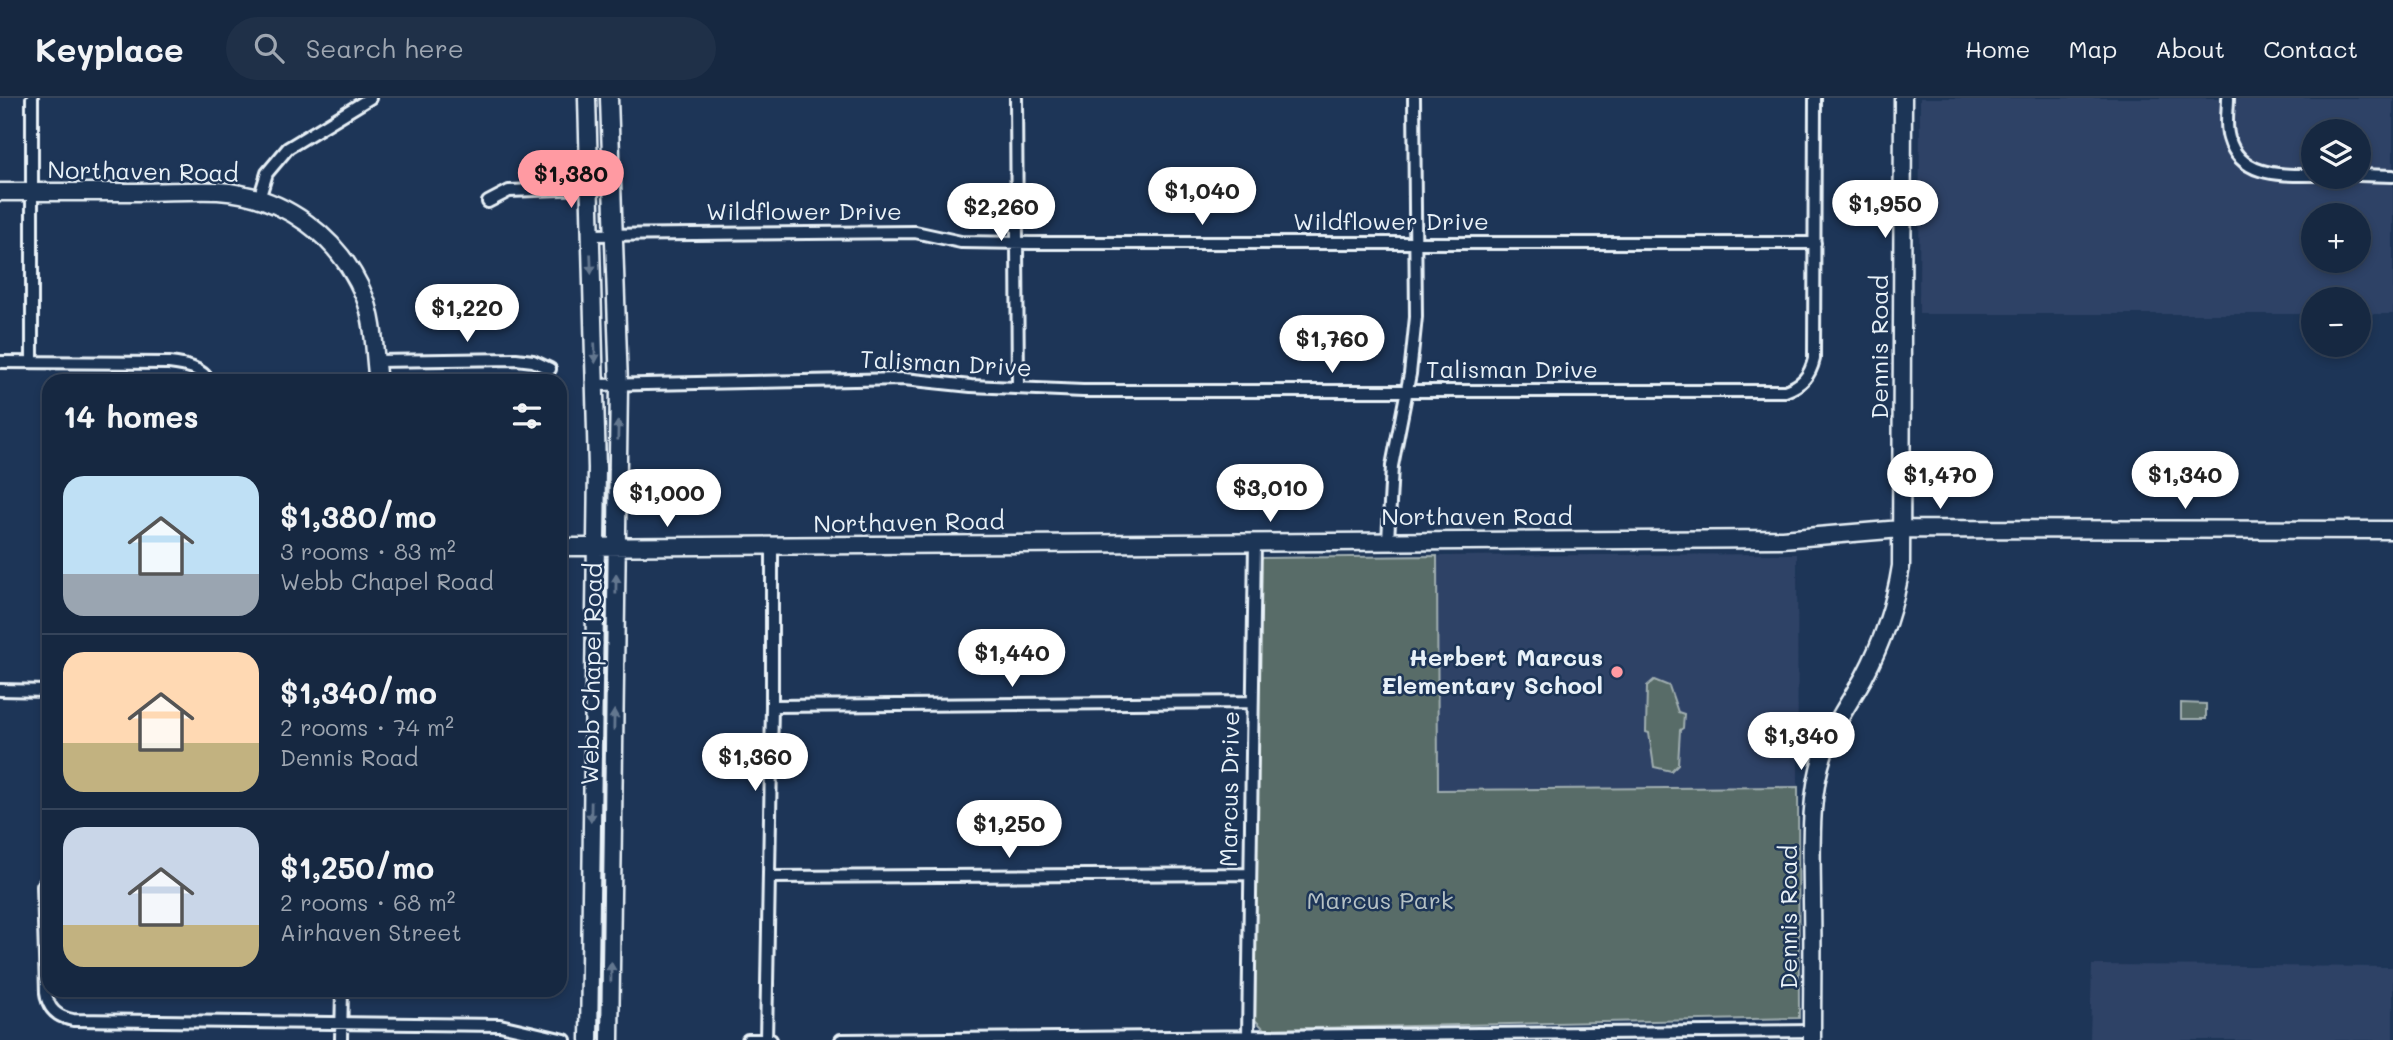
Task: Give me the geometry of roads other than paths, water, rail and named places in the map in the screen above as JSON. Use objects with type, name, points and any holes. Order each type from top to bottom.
[{"type":"street","points":[[32,98],[32,362]]},
{"type":"street","points":[[259,199],[267,173],[288,148],[370,98]]},
{"type":"street","name":"Webb Chapel Road","points":[[587,98],[597,468],[589,1040]]},
{"type":"street","name":"Webb Chapel Road","points":[[609,98],[619,385],[610,1040]]},
{"type":"street","points":[[1016,98],[1018,388]]},
{"type":"street","points":[[1388,541],[1392,466],[1415,338],[1414,98]]},
{"type":"street","name":"Talisman Drive","points":[[596,385],[904,379],[1018,388],[1785,391],[1795,388],[1811,373],[1814,359],[1815,98]]},
{"type":"street","name":"Dennis Road","points":[[1812,1035],[1812,830],[1815,794],[1823,753],[1836,723],[1864,677],[1889,620],[1897,594],[1901,566],[1903,98]]},
{"type":"street","points":[[2228,98],[2229,139],[2242,162],[2256,170],[2275,175],[2301,175]]},
{"type":"street","points":[[2371,175],[2393,176]]},
{"type":"street","points":[[488,202],[509,191],[611,187]]},
{"type":"street","name":"Northaven Road","points":[[0,192],[220,191],[259,199],[290,210],[316,229],[341,257],[365,299],[372,328],[377,374]]},
{"type":"street","name":"Wildflower Drive","points":[[590,235],[915,232],[961,243],[1815,243]]},
{"type":"street","points":[[375,361],[516,359],[533,361],[550,369]]},
{"type":"street","points":[[0,362],[182,365],[204,374]]},
{"type":"street","name":"Northaven Road","points":[[567,547],[1782,539],[1901,529],[2393,530]]},
{"type":"street","name":"Marcus Drive","points":[[1248,1037],[1255,542]]},
{"type":"street","points":[[748,1040],[769,1040],[772,547]]},
{"type":"street","points":[[0,690],[42,691]]},
{"type":"street","points":[[772,706],[1252,702]]},
{"type":"street","points":[[769,877],[1250,874]]},
{"type":"street","points":[[46,997],[53,1011],[62,1018],[86,1020],[500,1025],[565,1040]]},
{"type":"street","points":[[341,1040],[342,997]]},
{"type":"street","points":[[841,1040],[1670,1038],[1812,1035]]},
{"type":"place","name":"Herbert Marcus Elementary School","points":[[1617,672]]},
{"type":"park label","name":"Marcus Park","points":[[1380,901]]}]
